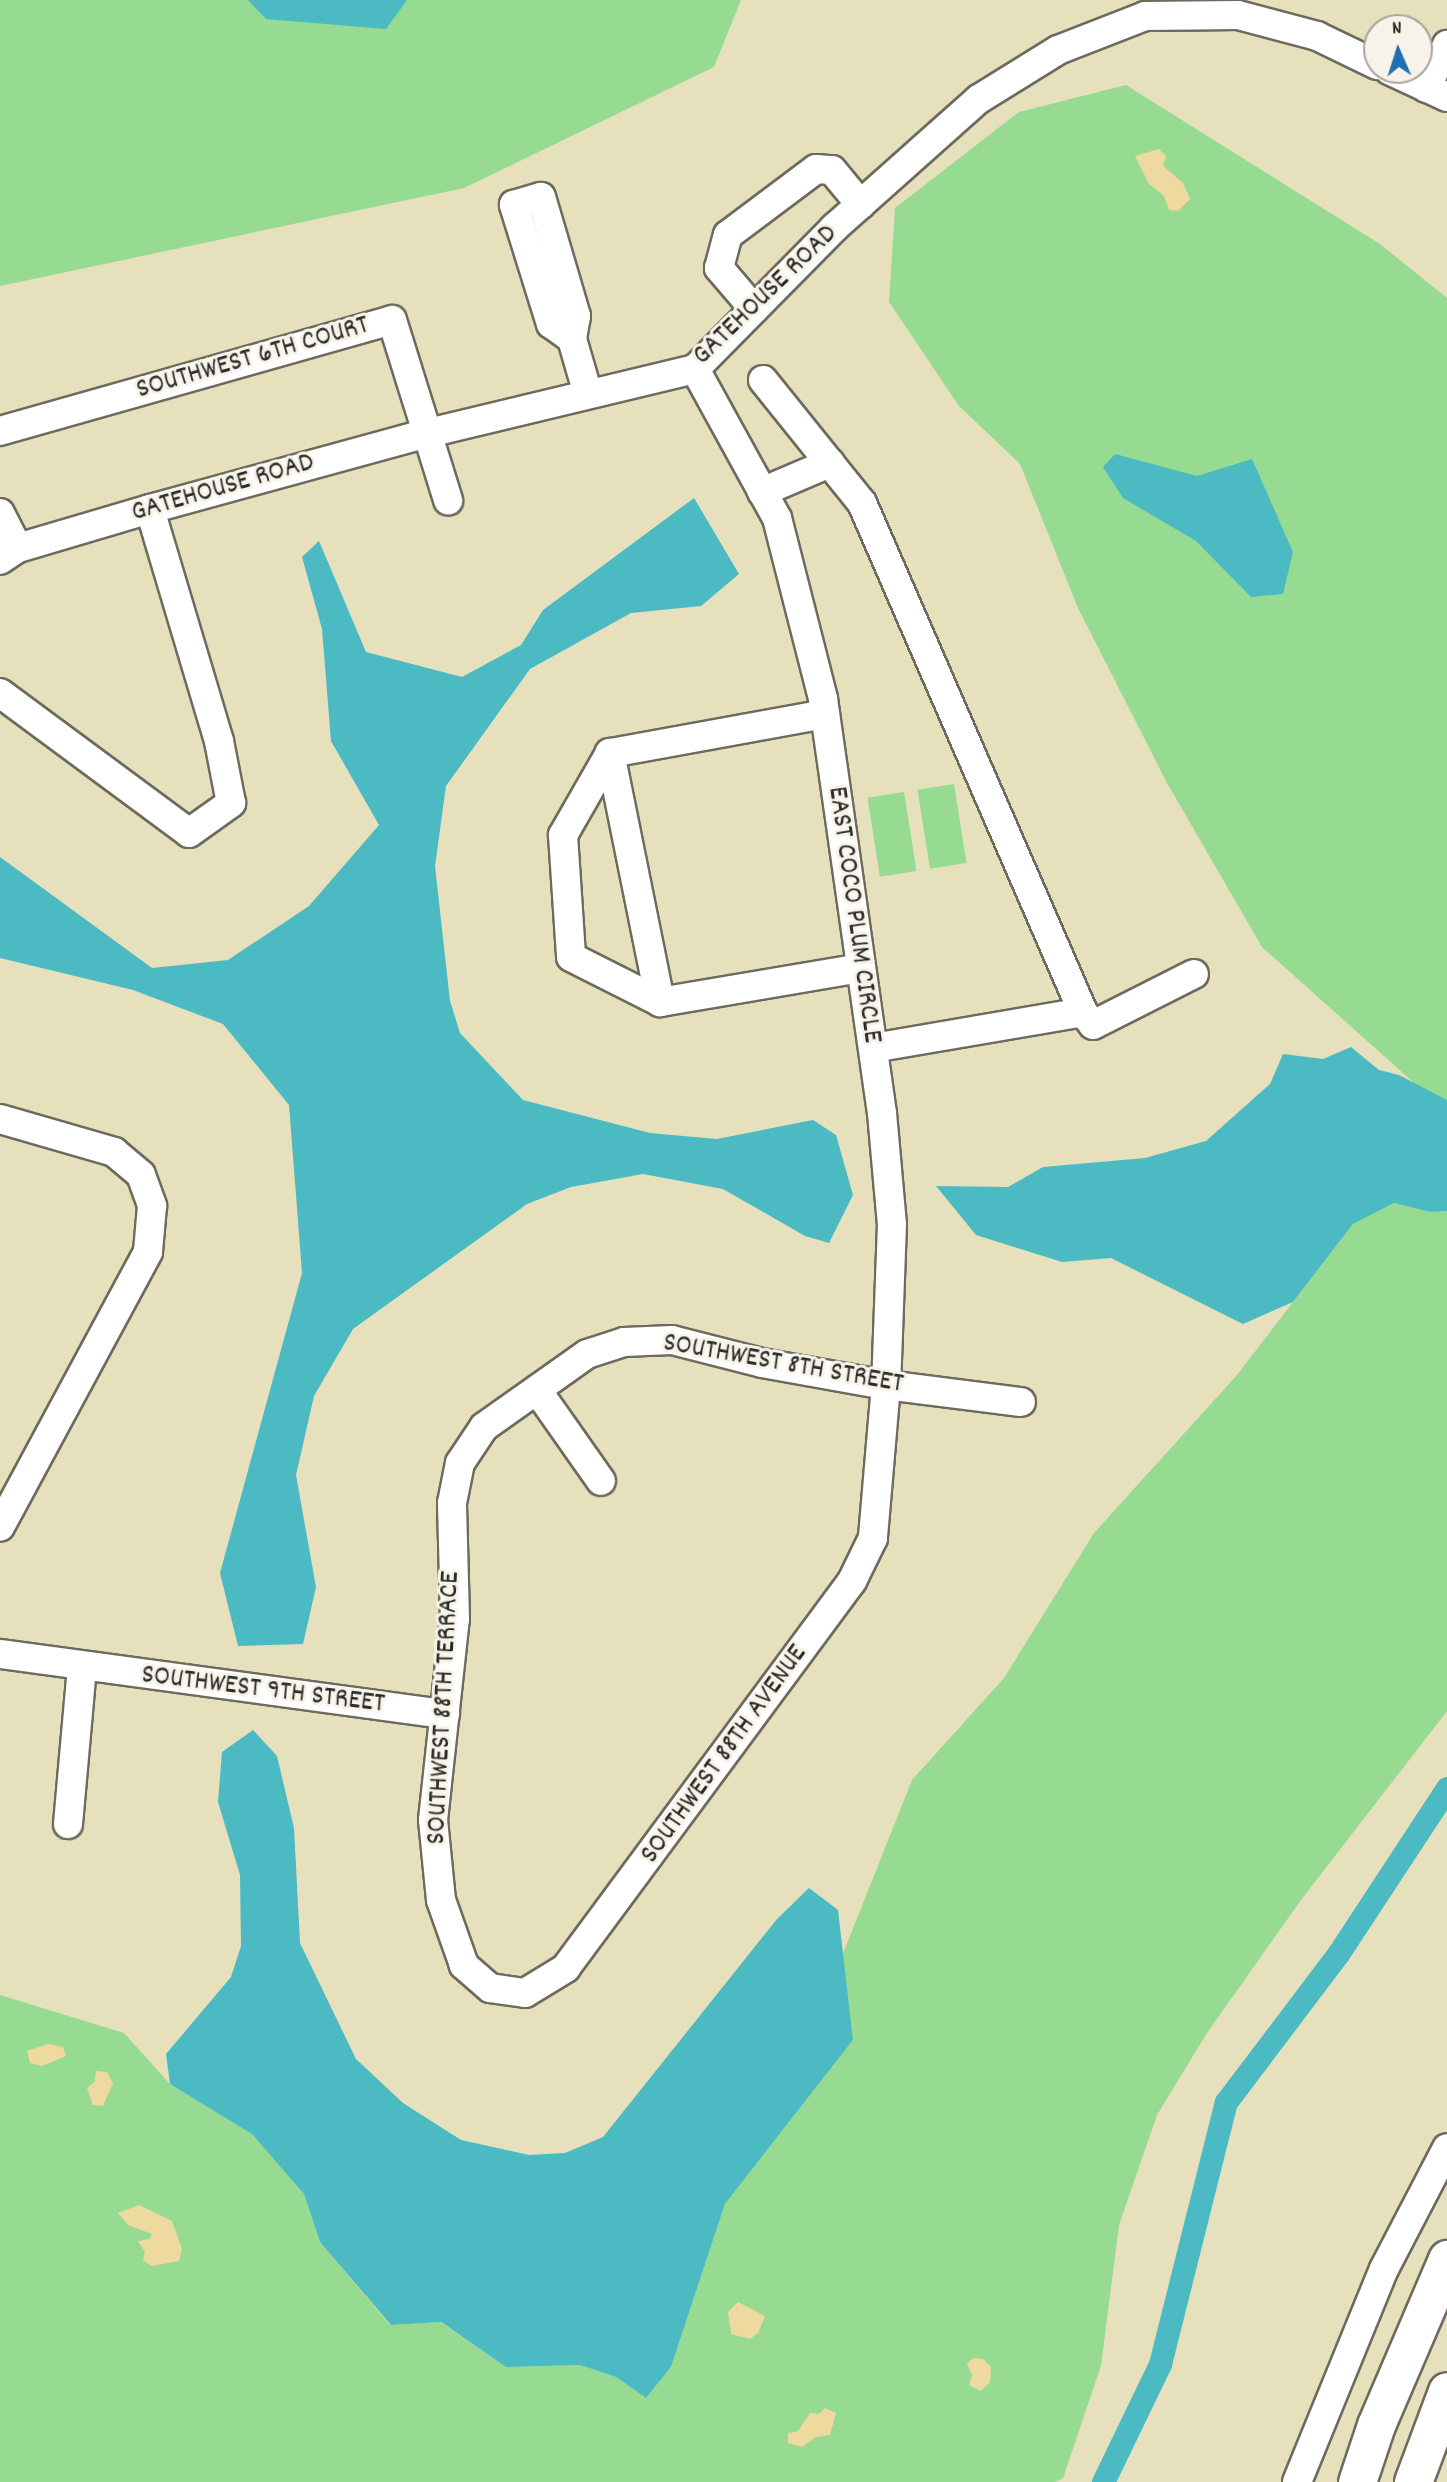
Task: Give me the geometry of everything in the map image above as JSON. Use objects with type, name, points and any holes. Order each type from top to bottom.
[{"type":"main road","points":[[1357,2482],[1376,2425],[1447,2259]]},
{"type":"main road","points":[[1413,2482],[1447,2391]]},
{"type":"street","name":"GATEHOUSE ROAD","points":[[9,554],[150,509],[428,433],[695,369],[861,205],[979,99],[1058,50],[1142,8],[1238,15],[1317,36],[1363,58]]},
{"type":"street","points":[[1419,84],[1437,92],[1447,45]]},
{"type":"street","points":[[754,309],[719,268],[728,235],[816,169],[832,170],[861,205]]},
{"type":"street","name":"SOUTHWEST 6TH COURT","points":[[0,431],[392,320],[428,433]]},
{"type":"street","points":[[572,339],[588,394]]},
{"type":"street","name":"EAST COCO PLUM CIRCLE","points":[[695,369],[776,517],[825,714],[873,1048],[892,1224],[886,1385],[878,1487]]},
{"type":"street","points":[[763,380],[862,503],[1083,1012],[1093,1025],[1194,974]]},
{"type":"street","points":[[428,433],[448,500]]},
{"type":"street","points":[[762,492],[830,463]]},
{"type":"street","points":[[0,692],[188,833],[231,803],[219,741],[150,509]]},
{"type":"street","points":[[0,513],[9,554]]},
{"type":"street","points":[[825,714],[610,753],[563,835],[571,957],[660,1002],[860,968]]},
{"type":"street","points":[[610,753],[660,1002]]},
{"type":"street","points":[[873,1048],[1083,1012]]},
{"type":"street","points":[[0,1119],[114,1152],[141,1175],[152,1206],[148,1252],[0,1527]]},
{"type":"street","name":"SOUTHWEST 8TH STREET","points":[[484,1427],[587,1354],[624,1342],[672,1340],[762,1363],[886,1385],[1021,1402]]},
{"type":"street","points":[[537,1390],[601,1481]]},
{"type":"street","name":"SOUTHWEST 88TH TERRACE","points":[[484,1427],[460,1463],[452,1503],[455,1619],[433,1820],[441,1900],[464,1965],[490,1988],[525,1993]]},
{"type":"street","name":"SOUTHWEST 88TH AVENUE","points":[[525,1993],[566,1968],[852,1581],[873,1538],[878,1487]]},
{"type":"street","name":"SOUTHWEST 9TH STREET","points":[[0,1654],[82,1668],[445,1714]]},
{"type":"street","points":[[68,1824],[82,1668]]},
{"type":"street","points":[[1297,2482],[1384,2269],[1447,2148]]},
{"type":"green space","points":[[0,0],[741,0],[714,67],[464,188],[0,286]]},
{"type":"green space","points":[[1126,85],[1380,244],[1447,298],[1447,1100],[1422,1090],[1262,947],[1167,783],[1078,608],[1020,464],[959,406],[889,302],[895,208],[1019,112]]},
{"type":"green space","points":[[954,784],[967,863],[930,869],[917,790]]},
{"type":"green space","points":[[904,792],[917,871],[880,877],[867,798]]},
{"type":"green space","points":[[1394,1203],[1430,1212],[1447,1211],[1447,1711],[1301,1900],[1207,2033],[1157,2115],[1119,2225],[1101,2366],[1063,2478],[1055,2482],[0,2482],[0,1995],[124,2033],[170,2084],[252,2133],[304,2194],[320,2242],[390,2325],[440,2322],[506,2367],[580,2365],[616,2377],[646,2398],[671,2367],[725,2204],[853,2040],[842,1956],[912,1780],[1004,1678],[1094,1533],[1237,1375],[1353,1224]]},
{"type":"sand","points":[[1159,149],[1166,156],[1163,166],[1183,183],[1190,199],[1178,211],[1169,210],[1164,196],[1149,184],[1135,156]]},
{"type":"sand","points":[[48,2044],[63,2047],[66,2056],[42,2066],[30,2063],[27,2051]]},
{"type":"sand","points":[[96,2071],[107,2072],[113,2083],[103,2106],[93,2105],[87,2088],[95,2081]]},
{"type":"sand","points":[[139,2205],[172,2221],[182,2249],[179,2261],[152,2266],[143,2260],[145,2252],[138,2241],[150,2239],[152,2234],[128,2225],[118,2213]]},
{"type":"sand","points":[[738,2302],[765,2316],[758,2333],[750,2339],[731,2334],[728,2312]]},
{"type":"sand","points":[[973,2358],[983,2359],[991,2367],[990,2382],[981,2391],[969,2385],[972,2375],[967,2364]]},
{"type":"sand","points":[[825,2408],[836,2413],[830,2435],[816,2437],[802,2447],[788,2443],[788,2433],[798,2431],[810,2413],[819,2414]]},
{"type":"water","points":[[248,0],[407,0],[386,29],[266,19]]},
{"type":"water","points":[[1115,454],[1197,476],[1252,459],[1293,552],[1283,594],[1251,597],[1196,541],[1123,498],[1103,467]]},
{"type":"water","points":[[694,498],[739,574],[701,606],[631,613],[530,669],[446,786],[435,866],[450,1001],[460,1033],[523,1100],[650,1133],[717,1139],[813,1120],[836,1135],[853,1195],[829,1243],[805,1236],[723,1189],[643,1174],[571,1187],[527,1204],[353,1329],[314,1396],[296,1475],[316,1587],[303,1644],[238,1646],[220,1573],[302,1273],[289,1105],[223,1024],[133,990],[0,958],[0,857],[152,968],[228,960],[309,906],[379,825],[331,741],[322,629],[302,557],[319,541],[366,652],[462,677],[521,645],[543,610]]},
{"type":"water","points":[[1351,1047],[1379,1070],[1399,1075],[1447,1100],[1447,1211],[1430,1212],[1394,1203],[1353,1224],[1293,1302],[1243,1324],[1111,1258],[1062,1262],[976,1235],[936,1186],[1008,1187],[1043,1167],[1145,1158],[1206,1141],[1270,1084],[1283,1054],[1323,1059]]},
{"type":"water","points":[[253,1730],[277,1756],[294,1828],[300,1943],[356,2059],[403,2103],[461,2140],[529,2155],[565,2153],[603,2137],[777,1919],[809,1888],[838,1910],[853,2040],[725,2204],[671,2367],[646,2398],[616,2377],[580,2365],[506,2367],[441,2322],[391,2325],[320,2242],[304,2194],[252,2134],[170,2084],[166,2054],[231,1977],[241,1946],[240,1875],[218,1802],[222,1752]]},
{"type":"waterway","points":[[1103,2482],[1160,2364],[1226,2102],[1338,1954],[1447,1788]]}]
